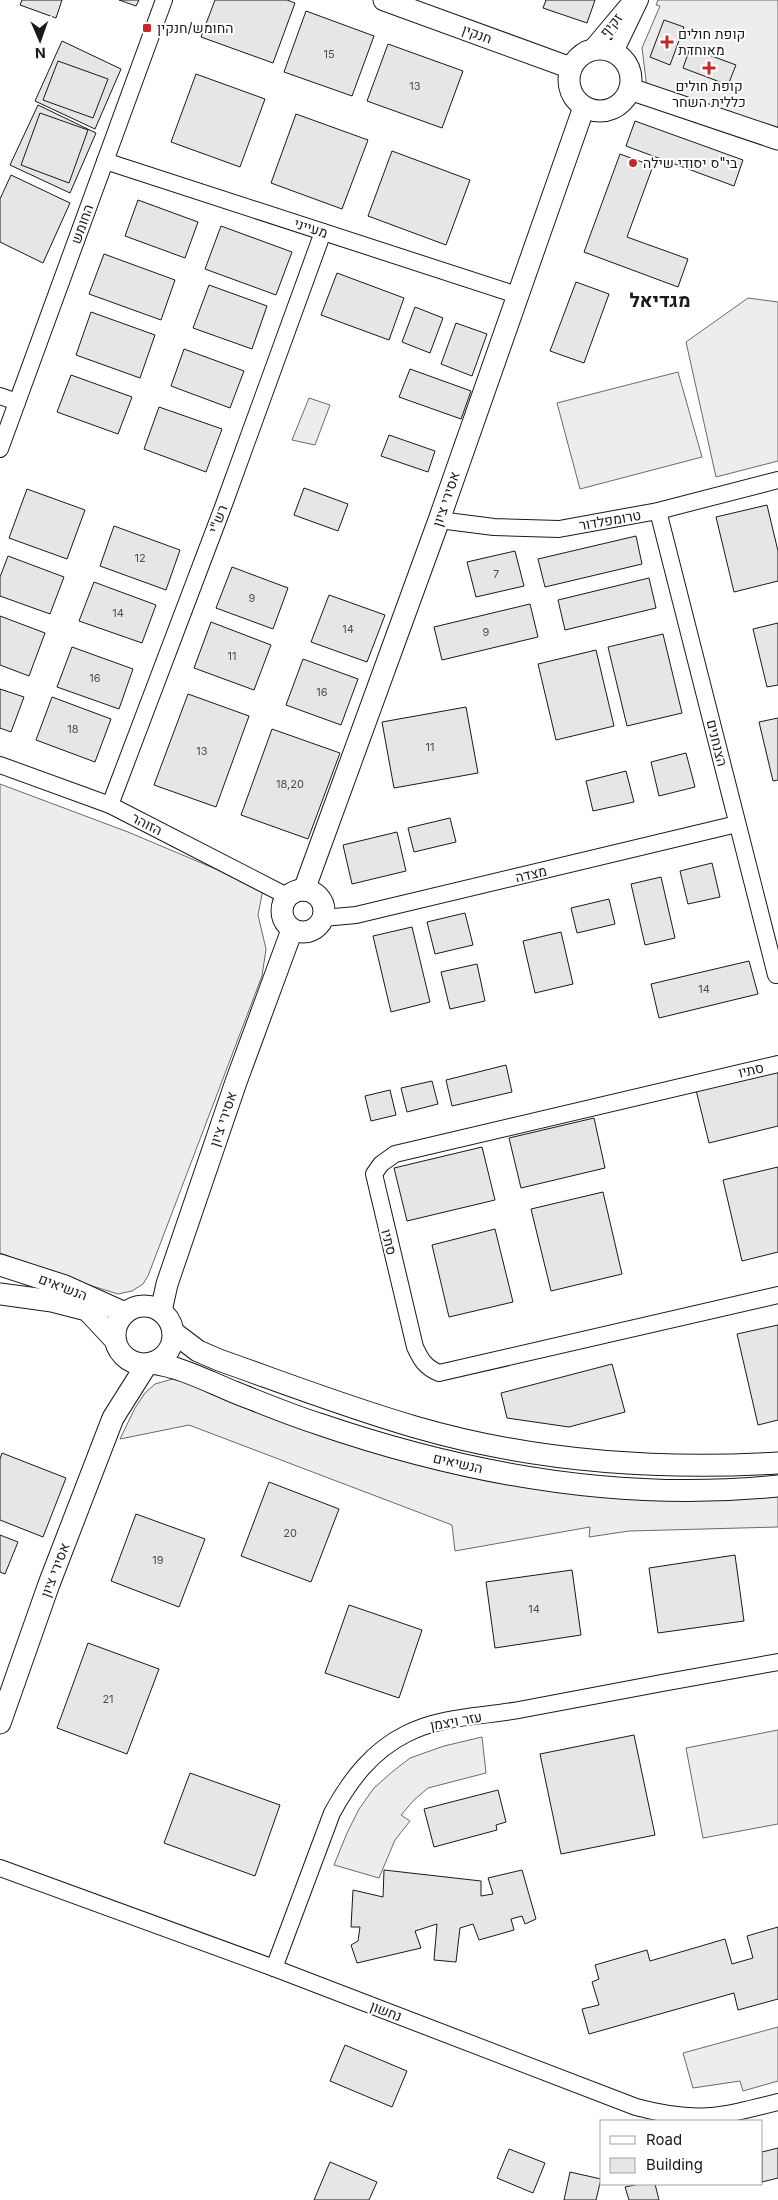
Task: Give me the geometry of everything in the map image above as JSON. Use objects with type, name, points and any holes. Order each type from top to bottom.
[{"type":"street","name":"החומש","points":[[0,448],[164,0]]},
{"type":"street","name":"חנקין","points":[[384,0],[571,68]]},
{"type":"street","name":"זקיף","points":[[590,50],[632,0]]},
{"type":"street","name":"זקיף","points":[[615,52],[640,0]]},
{"type":"street","points":[[607,49],[615,52],[624,59],[629,68],[632,78],[630,89],[626,98],[614,108],[604,111],[584,106],[577,101],[570,86],[571,68],[575,61],[590,50],[607,49]]},
{"type":"street","points":[[630,89],[778,139]]},
{"type":"street","name":"אסירי ציון","points":[[296,893],[439,520],[584,106]]},
{"type":"street","name":"מעייני","points":[[105,161],[517,295]]},
{"type":"street","name":"רש\"י","points":[[110,805],[223,507],[323,232]]},
{"type":"street","points":[[0,396],[17,402]]},
{"type":"street","name":"טרומפלדור","points":[[439,520],[494,527],[559,529],[658,511],[778,480]]},
{"type":"street","name":"הצנחנים","points":[[658,511],[776,975]]},
{"type":"street","name":"הזוהר","points":[[0,765],[110,805],[296,893]]},
{"type":"street","name":"מצדה","points":[[323,918],[356,915],[738,824]]},
{"type":"street","points":[[296,893],[318,896],[324,910],[323,918],[314,930],[307,932],[292,930],[282,918],[283,902],[296,893]]},
{"type":"street","name":"אסירי ציון","points":[[160,1311],[167,1284],[236,1082],[292,930]]},
{"type":"street","name":"סתיו","points":[[778,1064],[395,1154],[381,1164],[374,1174],[415,1347],[421,1361],[428,1368],[438,1373],[778,1295]]},
{"type":"street","name":"הנשיאים","points":[[0,1265],[65,1286],[125,1313]]},
{"type":"street","name":"הנשיאים","points":[[0,1294],[52,1301],[87,1310],[117,1344]]},
{"type":"street","points":[[142,1306],[160,1311],[171,1323],[173,1332],[173,1340],[166,1354],[150,1363],[130,1361],[117,1344],[119,1320],[125,1313],[142,1306]]},
{"type":"street","name":"הנשיאים","points":[[173,1332],[198,1352],[219,1360],[380,1416],[470,1441],[579,1459],[630,1463],[696,1466],[778,1463]]},
{"type":"street","name":"אסירי ציון","points":[[0,1723],[49,1584],[113,1418],[119,1381],[117,1344]]},
{"type":"street","name":"אסירי ציון","points":[[113,1418],[150,1363]]},
{"type":"street","name":"הנשיאים","points":[[150,1363],[179,1369],[310,1421],[369,1440],[465,1465],[524,1477],[624,1488],[731,1489],[778,1486]]},
{"type":"street","name":"עזר ויצמן","points":[[274,1968],[332,1812],[343,1793],[362,1768],[384,1747],[429,1724],[514,1711],[778,1662]]},
{"type":"street","name":"נחשון","points":[[0,1868],[274,1968],[614,2100],[643,2109],[682,2117],[701,2118],[723,2115],[778,2102]]},
{"type":"shaded area","points":[[658,0],[778,0],[778,128],[647,88],[642,48],[660,6],[656,5]]},
{"type":"shaded area","points":[[748,298],[778,302],[778,461],[716,477],[686,342]]},
{"type":"shaded area","points":[[678,372],[702,457],[580,489],[557,403]]},
{"type":"shaded area","points":[[309,398],[330,405],[315,445],[292,440]]},
{"type":"shaded area","points":[[0,784],[128,832],[263,889],[258,915],[266,949],[262,976],[148,1276],[143,1284],[132,1291],[118,1294],[73,1280],[0,1253]]},
{"type":"shaded area","points":[[176,1378],[527,1482],[778,1493],[778,1527],[629,1531],[589,1537],[590,1527],[455,1551],[452,1525],[189,1425],[120,1439],[135,1408],[145,1393],[155,1384]]},
{"type":"shaded area","points":[[778,1730],[778,1824],[703,1838],[686,1748]]},
{"type":"shaded area","points":[[482,1737],[486,1773],[428,1788],[414,1800],[401,1815],[410,1821],[395,1840],[379,1878],[334,1865],[359,1809],[374,1788],[392,1772],[410,1758],[444,1746]]},
{"type":"shaded area","points":[[778,2027],[778,2081],[743,2091],[740,2081],[693,2088],[683,2053]]},
{"type":"building","points":[[22,0],[62,0],[56,18],[20,5]]},
{"type":"building","points":[[119,0],[139,0],[136,6]]},
{"type":"building","points":[[215,0],[287,0],[295,3],[273,63],[201,37]]},
{"type":"building","points":[[546,0],[595,0],[587,23],[543,8]]},
{"type":"building","points":[[306,11],[374,36],[352,96],[284,72]]},
{"type":"building","name":"קופת חולים מאוחדת","points":[[664,20],[684,27],[670,65],[650,57]]},
{"type":"building","points":[[62,41],[121,69],[95,129],[35,101]]},
{"type":"building","points":[[388,44],[463,71],[442,128],[367,101]]},
{"type":"building","points":[[690,48],[736,65],[728,85],[683,68]]},
{"type":"building","points":[[58,61],[108,79],[93,118],[43,100]]},
{"type":"building","points":[[196,74],[265,99],[240,167],[171,142]]},
{"type":"building","points":[[38,105],[96,133],[70,193],[10,165]]},
{"type":"building","points":[[40,113],[88,130],[69,183],[21,165]]},
{"type":"building","points":[[296,114],[368,140],[342,209],[271,183]]},
{"type":"building","points":[[635,121],[743,160],[734,186],[626,146]]},
{"type":"building","points":[[392,151],[470,180],[446,245],[368,216]]},
{"type":"building","points":[[620,154],[653,166],[627,237],[688,259],[678,287],[584,252]]},
{"type":"building","points":[[11,175],[70,203],[43,263],[0,242],[0,199]]},
{"type":"building","points":[[138,200],[198,222],[185,258],[125,236]]},
{"type":"building","points":[[221,226],[292,252],[276,295],[205,269]]},
{"type":"building","points":[[104,254],[175,280],[161,320],[89,294]]},
{"type":"building","points":[[337,273],[404,298],[389,340],[321,315]]},
{"type":"building","points":[[576,282],[609,294],[584,363],[550,351]]},
{"type":"building","points":[[209,285],[267,306],[252,349],[193,328]]},
{"type":"building","points":[[415,307],[443,318],[430,353],[402,342]]},
{"type":"building","points":[[91,312],[155,335],[140,378],[76,355]]},
{"type":"building","points":[[456,323],[487,334],[472,376],[441,364]]},
{"type":"building","points":[[184,349],[244,371],[230,408],[171,386]]},
{"type":"building","points":[[410,369],[471,391],[461,419],[399,397]]},
{"type":"building","points":[[71,375],[132,397],[118,434],[57,412]]},
{"type":"building","points":[[159,407],[222,429],[206,472],[144,449]]},
{"type":"building","points":[[389,435],[435,451],[428,472],[381,456]]},
{"type":"building","points":[[304,488],[348,504],[338,531],[294,515]]},
{"type":"building","points":[[27,489],[85,510],[67,559],[9,538]]},
{"type":"building","points":[[767,505],[778,551],[778,581],[734,592],[716,517]]},
{"type":"building","points":[[114,526],[180,550],[166,590],[100,566]]},
{"type":"building","points":[[636,536],[642,564],[545,587],[538,559]]},
{"type":"building","points":[[515,551],[524,586],[476,597],[467,562]]},
{"type":"building","points":[[8,556],[64,577],[50,614],[0,596],[0,577]]},
{"type":"building","points":[[232,567],[288,588],[273,629],[216,608]]},
{"type":"building","points":[[649,578],[656,608],[565,630],[558,600]]},
{"type":"building","points":[[94,582],[156,605],[142,643],[79,621]]},
{"type":"building","points":[[329,595],[385,615],[367,662],[311,642]]},
{"type":"building","points":[[530,604],[538,637],[442,660],[434,627]]},
{"type":"building","points":[[0,616],[45,633],[29,676],[0,665]]},
{"type":"building","points":[[211,622],[271,645],[254,690],[194,668]]},
{"type":"building","points":[[778,623],[778,685],[767,687],[753,629]]},
{"type":"building","points":[[663,634],[682,713],[627,726],[608,647]]},
{"type":"building","points":[[72,647],[133,669],[119,709],[57,687]]},
{"type":"building","points":[[596,650],[614,726],[556,740],[538,664]]},
{"type":"building","points":[[303,659],[358,679],[341,725],[286,705]]},
{"type":"building","points":[[0,689],[24,697],[11,732],[0,728]]},
{"type":"building","points":[[188,694],[249,716],[216,807],[154,785]]},
{"type":"building","points":[[52,697],[111,719],[95,762],[36,740]]},
{"type":"building","points":[[466,707],[478,773],[394,788],[382,722]]},
{"type":"building","points":[[778,718],[778,780],[773,781],[759,722]]},
{"type":"building","points":[[272,729],[340,753],[308,839],[241,815]]},
{"type":"building","points":[[686,753],[695,787],[659,796],[651,762]]},
{"type":"building","points":[[626,771],[634,802],[593,811],[586,781]]},
{"type":"building","points":[[450,818],[456,842],[414,852],[408,828]]},
{"type":"building","points":[[397,832],[406,871],[352,884],[343,845]]},
{"type":"building","points":[[712,863],[720,897],[688,904],[680,871]]},
{"type":"building","points":[[661,877],[675,938],[645,945],[631,884]]},
{"type":"building","points":[[609,899],[615,924],[577,933],[571,908]]},
{"type":"building","points":[[465,913],[473,945],[435,954],[427,922]]},
{"type":"building","points":[[412,927],[430,1002],[391,1012],[373,936]]},
{"type":"building","points":[[561,932],[573,984],[535,993],[523,941]]},
{"type":"building","points":[[749,961],[758,994],[659,1018],[651,984]]},
{"type":"building","points":[[477,964],[485,1001],[450,1009],[441,972]]},
{"type":"building","points":[[506,1065],[512,1092],[452,1106],[446,1080]]},
{"type":"building","points":[[778,1070],[778,1126],[709,1143],[696,1090]]},
{"type":"building","points":[[432,1081],[438,1104],[407,1112],[401,1088]]},
{"type":"building","points":[[390,1090],[396,1115],[371,1121],[365,1096]]},
{"type":"building","points":[[594,1118],[605,1168],[521,1188],[509,1138]]},
{"type":"building","points":[[482,1147],[495,1200],[407,1221],[394,1168]]},
{"type":"building","points":[[778,1167],[778,1252],[742,1261],[723,1180]]},
{"type":"building","points":[[603,1192],[622,1274],[551,1291],[531,1209]]},
{"type":"building","points":[[495,1229],[513,1302],[449,1317],[432,1245]]},
{"type":"building","points":[[778,1325],[778,1420],[758,1425],[737,1334]]},
{"type":"building","points":[[612,1364],[625,1412],[569,1427],[507,1418],[501,1393]]},
{"type":"building","points":[[2,1453],[66,1478],[43,1537],[0,1520],[0,1459]]},
{"type":"building","points":[[269,1482],[339,1509],[311,1582],[241,1556]]},
{"type":"building","points":[[136,1514],[205,1539],[179,1607],[111,1581]]},
{"type":"building","points":[[0,1535],[18,1542],[5,1574],[0,1572]]},
{"type":"building","points":[[735,1555],[744,1621],[658,1633],[649,1568]]},
{"type":"building","points":[[572,1570],[581,1635],[495,1648],[486,1582]]},
{"type":"building","points":[[349,1605],[422,1630],[399,1698],[325,1673]]},
{"type":"building","points":[[88,1643],[159,1669],[127,1754],[57,1728]]},
{"type":"building","points":[[634,1735],[655,1835],[561,1854],[540,1754]]},
{"type":"building","points":[[190,1773],[280,1805],[255,1876],[164,1843]]},
{"type":"building","points":[[498,1790],[506,1822],[496,1825],[497,1830],[434,1847],[424,1809]]},
{"type":"building","points":[[384,1870],[481,1881],[481,1896],[493,1894],[488,1878],[522,1870],[536,1919],[525,1924],[522,1916],[511,1919],[514,1930],[479,1940],[473,1924],[460,1928],[456,1962],[434,1960],[437,1924],[415,1931],[421,1948],[357,1963],[351,1945],[358,1941],[360,1927],[351,1927],[353,1890],[383,1897]]},
{"type":"building","points":[[778,1927],[778,1999],[738,2010],[734,1993],[589,2034],[582,2009],[599,2005],[592,1982],[599,1979],[595,1965],[647,1950],[650,1961],[725,1939],[732,1964],[753,1958],[747,1936]]},
{"type":"building","points":[[345,2045],[407,2071],[392,2107],[330,2081]]},
{"type":"building","points":[[778,2148],[778,2178],[763,2182],[763,2152]]},
{"type":"building","points":[[509,2149],[545,2163],[533,2193],[497,2178]]},
{"type":"building","points":[[330,2162],[377,2182],[369,2200],[314,2200]]},
{"type":"building","points":[[570,2172],[600,2179],[596,2200],[564,2200]]},
{"type":"building","points":[[655,2185],[659,2200],[629,2200],[625,2187]]},
{"type":"place","name":"החומש/חנקין","points":[[147,28]]},
{"type":"place","name":"קופת חולים מאוחדת","points":[[667,42]]},
{"type":"place","name":"קופת חולים כללית השחר","points":[[709,68]]},
{"type":"place","name":"בי\"ס יסודי שילה","points":[[633,163]]},
{"type":"district","name":"מגדיאל","points":[[660,300]]}]
